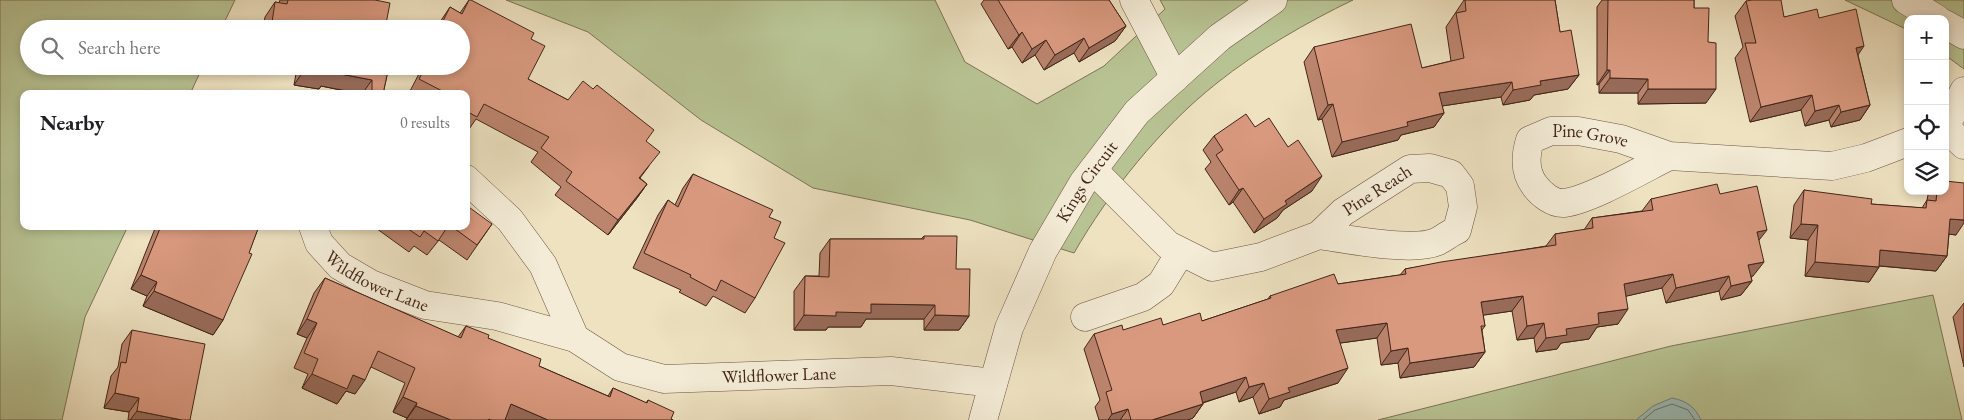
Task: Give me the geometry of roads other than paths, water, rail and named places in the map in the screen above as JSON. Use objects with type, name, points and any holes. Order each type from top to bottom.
[{"type":"street","points":[[1134,0],[1175,78]]},
{"type":"street","name":"Kings Circuit","points":[[983,420],[1009,328],[1043,251],[1093,170],[1138,112],[1220,37],[1273,0]]},
{"type":"street","points":[[1906,0],[1930,15]]},
{"type":"street","points":[[1949,26],[1964,35]]},
{"type":"street","points":[[1949,119],[1964,91]]},
{"type":"street","points":[[1949,131],[1964,145]]},
{"type":"street","points":[[1669,156],[1832,166],[1866,158],[1904,144]]},
{"type":"street","name":"Pine Reach","points":[[1093,170],[1168,245],[1180,254],[1212,268],[1261,258],[1318,235],[1343,212],[1410,169],[1430,168],[1451,174],[1460,186],[1463,207],[1457,230],[1436,243],[1412,245],[1318,235]]},
{"type":"street","points":[[470,183],[510,220],[542,265],[575,338]]},
{"type":"street","name":"Wildflower Lane","points":[[314,230],[319,243],[340,266],[371,284],[426,305],[498,316],[575,338],[620,367],[664,379],[892,372],[993,383]]},
{"type":"street","points":[[1086,318],[1143,296],[1162,284],[1180,254]]},
{"type":"water","points":[[1672,398],[1690,405],[1701,420],[1636,420],[1653,406]]}]
